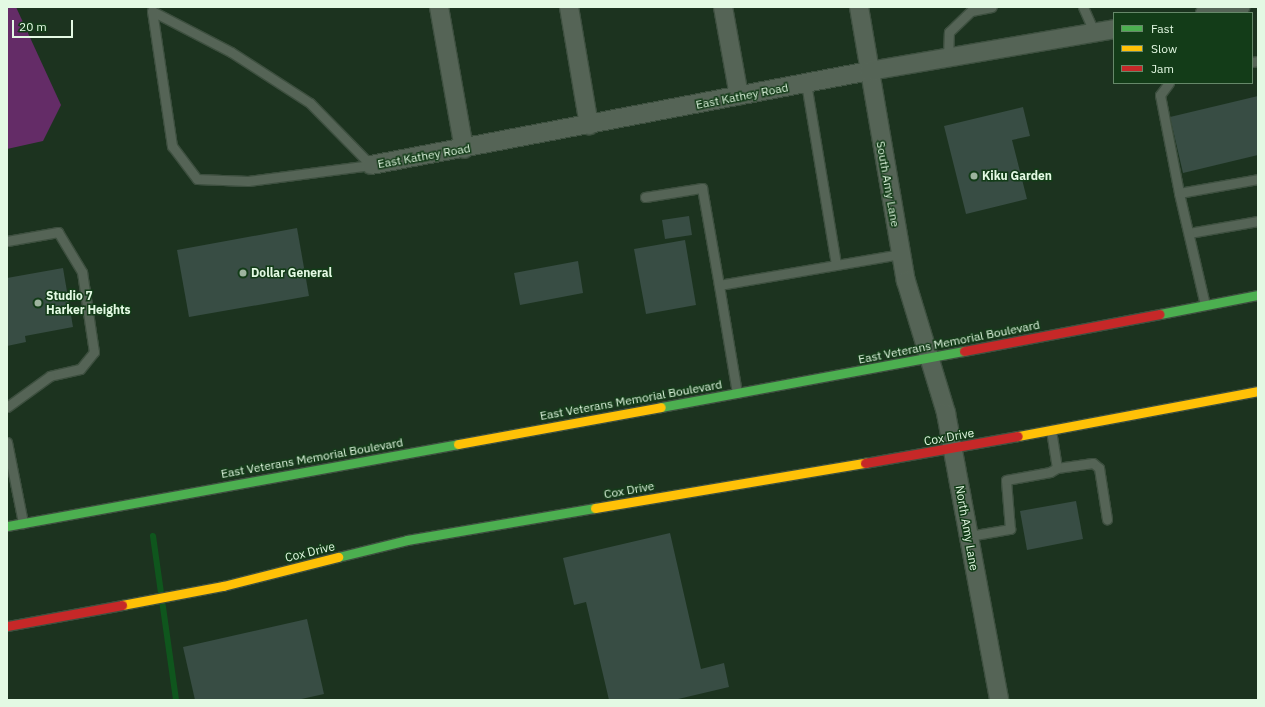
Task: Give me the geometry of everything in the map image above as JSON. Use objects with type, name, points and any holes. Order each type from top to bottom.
[{"type":"main road","name":"East Veterans Memorial Boulevard","points":[[7,526],[927,358],[1258,295]]},
{"type":"main road","name":"Cox Drive","points":[[7,626],[223,586],[407,540],[953,448],[1258,391]]},
{"type":"street","points":[[439,7],[464,149]]},
{"type":"street","points":[[570,7],[589,125]]},
{"type":"street","points":[[723,7],[739,96]]},
{"type":"street","name":"South Amy Lane","points":[[859,7],[901,254],[927,358]]},
{"type":"street","points":[[1211,12],[1240,7]]},
{"type":"street","name":"East Kathey Road","points":[[371,165],[464,149],[869,71],[1113,29]]},
{"type":"street","name":"North Amy Lane","points":[[927,358],[946,413],[998,700]]},
{"type":"lane","points":[[948,58],[949,32],[971,11],[992,7]]},
{"type":"lane","points":[[1083,7],[1094,32]]},
{"type":"lane","points":[[149,9],[172,146],[197,179],[248,181],[371,165]]},
{"type":"lane","points":[[149,9],[231,52],[310,103],[371,165]]},
{"type":"lane","points":[[806,83],[836,265]]},
{"type":"lane","points":[[1168,84],[1160,95],[1179,193],[1205,305]]},
{"type":"lane","points":[[1179,193],[1258,179]]},
{"type":"lane","points":[[645,197],[702,188],[737,393]]},
{"type":"lane","points":[[1189,234],[1258,221]]},
{"type":"lane","points":[[7,241],[58,232],[82,272],[94,352],[80,369],[50,376],[7,407]]},
{"type":"lane","points":[[719,285],[901,254]]},
{"type":"lane","points":[[1051,430],[1057,468]]},
{"type":"lane","points":[[7,442],[23,523]]},
{"type":"lane","points":[[969,536],[1010,529],[1006,480],[1050,472],[1057,468],[1093,463],[1099,468],[1107,519]]},
{"type":"shaded area","points":[[7,7],[16,7],[61,105],[43,141],[7,149]]},
{"type":"building","points":[[1258,96],[1258,155],[1183,173],[1170,117]]},
{"type":"building","points":[[1023,107],[1030,136],[1012,140],[1027,199],[966,214],[944,126]]},
{"type":"building","points":[[689,216],[692,235],[665,239],[662,220]]},
{"type":"building","name":"Dollar General","points":[[297,228],[309,296],[189,317],[177,250]]},
{"type":"building","points":[[685,240],[696,305],[646,314],[634,249]]},
{"type":"building","points":[[578,261],[583,293],[520,305],[514,273]]},
{"type":"building","name":"Studio 7 Harker Heights","points":[[63,268],[73,327],[25,336],[26,342],[7,346],[7,278]]},
{"type":"building","points":[[1076,501],[1083,539],[1027,550],[1020,511]]},
{"type":"building","points":[[670,533],[701,669],[724,663],[729,687],[674,700],[609,700],[586,602],[574,605],[563,558]]},
{"type":"building","points":[[307,619],[324,694],[297,700],[195,700],[183,647]]},
{"type":"waterway","points":[[153,536],[176,700]]},
{"type":"traffic: fast","points":[[1160,314],[1258,295]]},
{"type":"traffic: fast","points":[[661,407],[964,351]]},
{"type":"traffic: fast","points":[[7,526],[458,444]]},
{"type":"traffic: fast","points":[[338,557],[407,540],[595,508]]},
{"type":"traffic: slow","points":[[1018,436],[1258,391]]},
{"type":"traffic: slow","points":[[458,444],[661,407]]},
{"type":"traffic: slow","points":[[595,508],[865,463]]},
{"type":"traffic: slow","points":[[122,605],[223,586],[338,557]]},
{"type":"traffic: jam","points":[[964,351],[1160,314]]},
{"type":"traffic: jam","points":[[865,463],[1018,436]]},
{"type":"traffic: jam","points":[[7,626],[122,605]]},
{"type":"place","name":"Kiku Garden","points":[[974,176]]},
{"type":"place","name":"Dollar General","points":[[243,273]]},
{"type":"place","name":"Studio 7 Harker Heights","points":[[38,303]]}]
